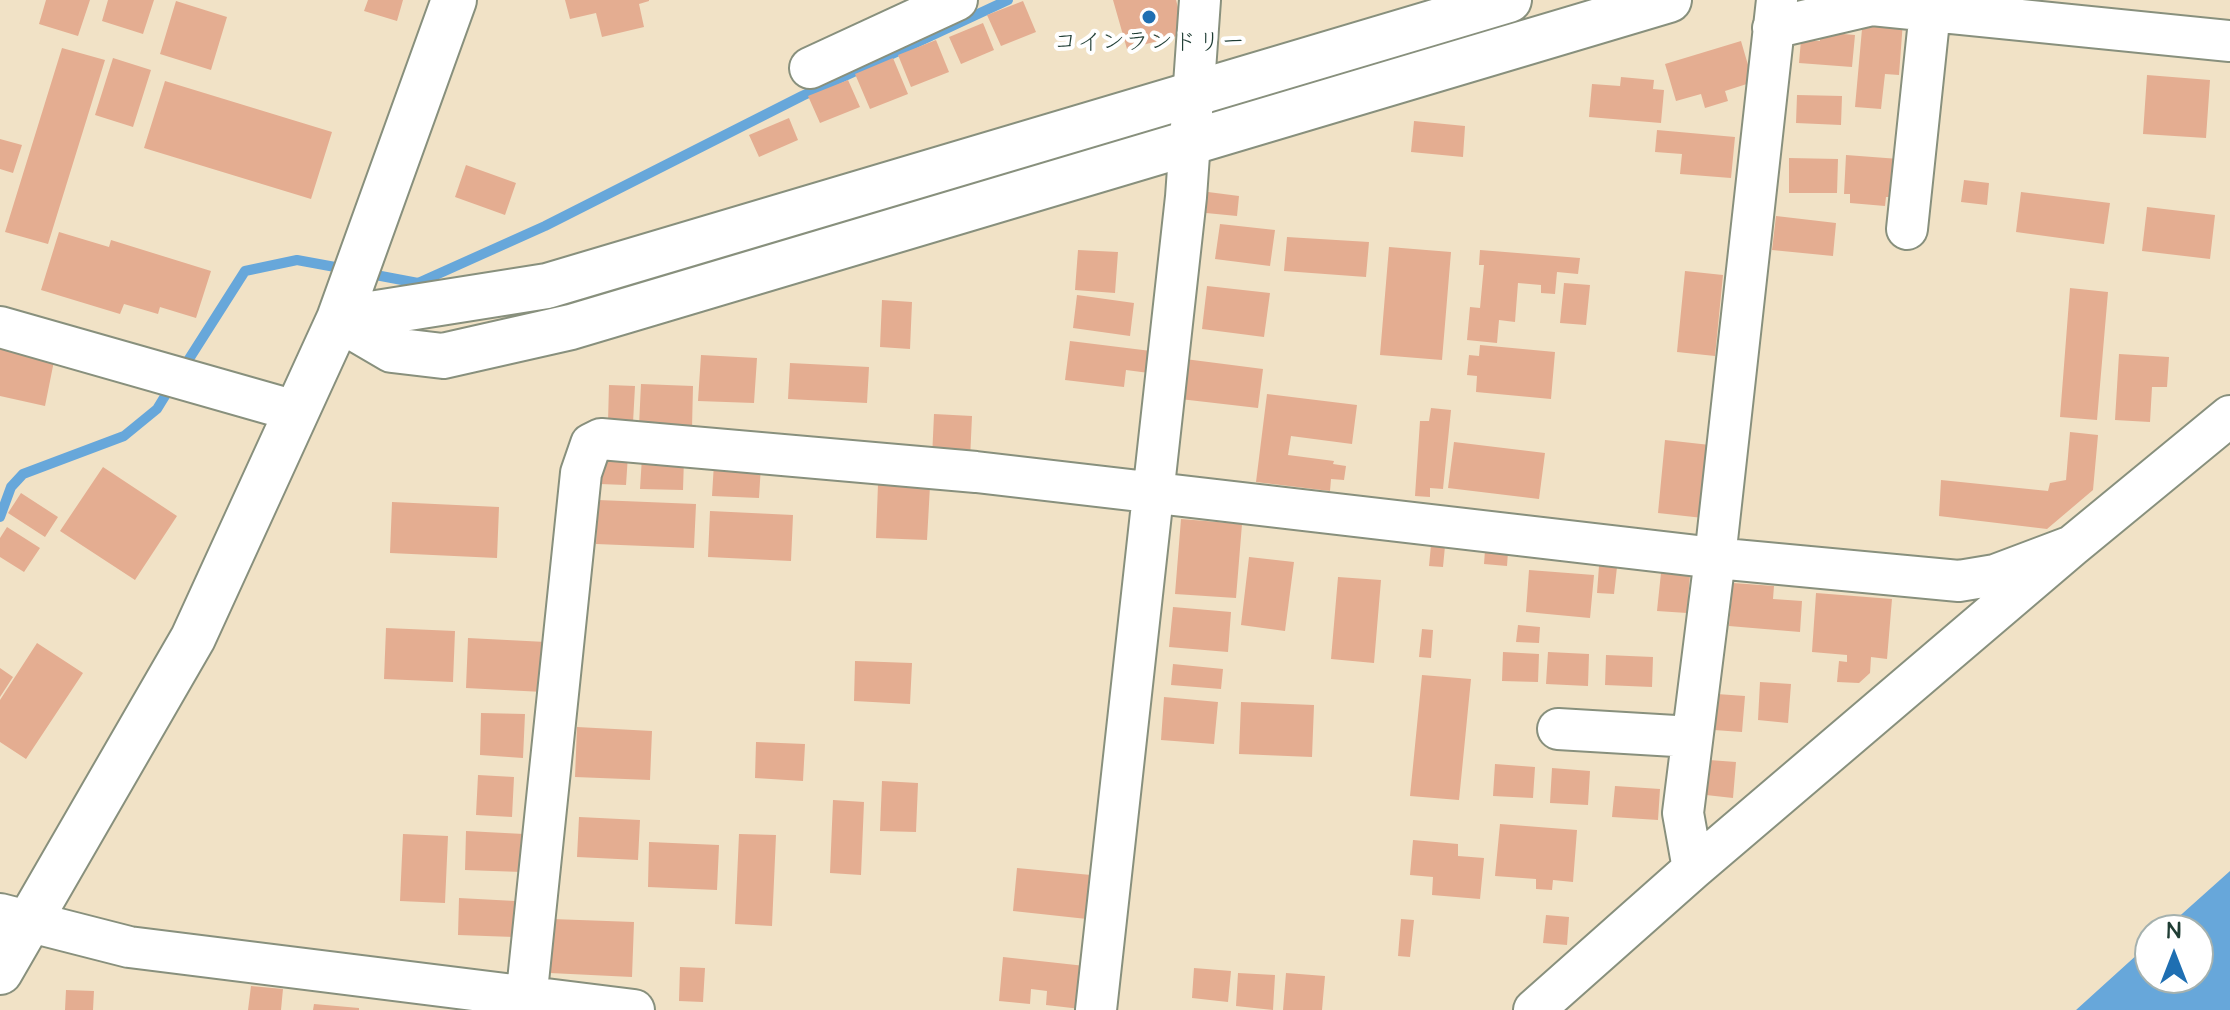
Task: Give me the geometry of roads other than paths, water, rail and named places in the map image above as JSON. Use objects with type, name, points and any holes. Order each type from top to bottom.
[{"type":"street","points":[[0,972],[15,917],[193,638],[339,319],[454,0]]},
{"type":"street","points":[[810,68],[957,0]]},
{"type":"street","points":[[1096,1010],[1190,141],[1200,0]]},
{"type":"street","points":[[339,319],[547,286],[1509,0]]},
{"type":"street","points":[[339,319],[392,350],[443,356],[571,327],[1669,0]]},
{"type":"street","points":[[1693,869],[1683,813],[1715,558],[1775,14],[1872,5],[2230,41]]},
{"type":"street","points":[[1907,229],[1930,11]]},
{"type":"street","points":[[0,327],[295,411]]},
{"type":"street","points":[[1534,1010],[1693,869],[2072,546],[2230,416]]},
{"type":"street","points":[[526,1004],[581,473],[591,444],[601,439],[1151,491],[1715,558],[1959,581],[1995,575],[2072,546]]},
{"type":"street","points":[[1558,729],[1692,737]]},
{"type":"street","points":[[15,917],[129,947],[526,1004],[634,1010]]},
{"type":"water","points":[[2230,871],[2230,1010],[2076,1010],[2134,957],[2134,994],[2214,994],[2214,914],[2182,914]]},
{"type":"waterway","points":[[365,273],[418,283],[545,226],[802,96],[1008,0]]},
{"type":"waterway","points":[[182,370],[245,271],[297,260],[346,269]]},
{"type":"waterway","points":[[0,517],[11,487],[23,474],[124,436],[157,409],[173,383]]},
{"type":"place","name":"コインランドリー","points":[[1149,17]]}]
